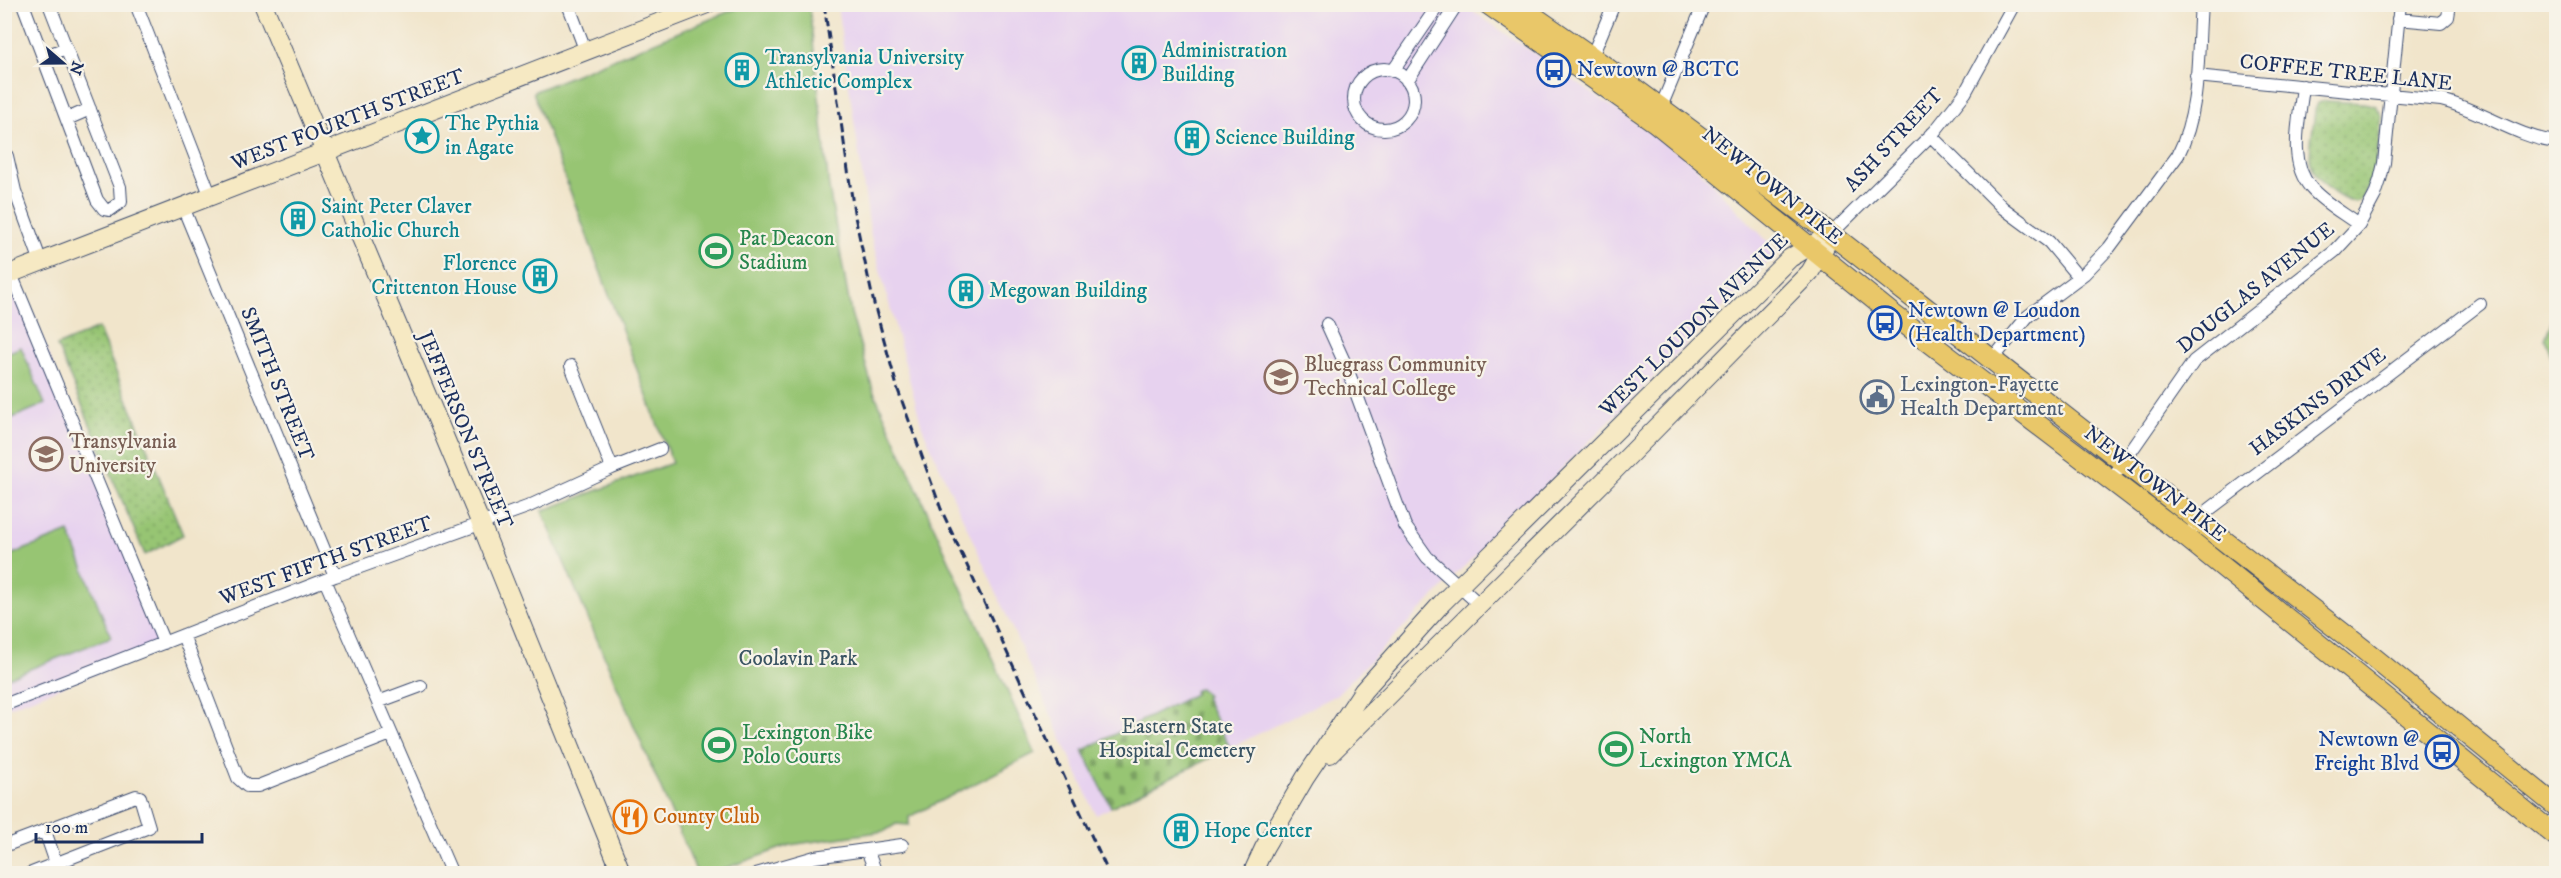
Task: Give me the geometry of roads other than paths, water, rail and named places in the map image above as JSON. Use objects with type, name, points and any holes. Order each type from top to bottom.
[{"type":"main road","name":"JEFFERSON STREET","points":[[263,4],[622,873]]},
{"type":"main road","name":"WEST FOURTH STREET","points":[[8,275],[707,4]]},
{"type":"main road","name":"NEWTOWN PIKE","points":[[1488,4],[1588,64]]},
{"type":"main road","name":"NEWTOWN PIKE","points":[[1516,4],[1588,64],[1831,234],[1991,361],[2199,520],[2556,806]]},
{"type":"main road","name":"NEWTOWN PIKE","points":[[1658,115],[1814,251],[2186,537],[2511,800],[2553,827]]},
{"type":"main road","name":"WEST LOUDON AVENUE","points":[[1252,873],[1305,778],[1364,691],[1460,586],[1790,258],[1814,251],[1831,234]]},
{"type":"main road","name":"WEST LOUDON AVENUE","points":[[1305,778],[1810,272],[1814,251]]},
{"type":"main road","points":[[2413,720],[2430,703]]},
{"type":"main road","points":[[2511,800],[2527,781]]},
{"type":"street","points":[[23,4],[100,206],[104,209],[114,209],[122,202],[122,193],[49,4]]},
{"type":"street","points":[[136,4],[211,197]]},
{"type":"street","points":[[568,4],[586,52]]},
{"type":"street","points":[[1393,71],[1439,4]]},
{"type":"street","points":[[1407,81],[1456,9],[1457,4]]},
{"type":"street","points":[[1588,64],[1614,4]]},
{"type":"street","points":[[1658,115],[1704,4]]},
{"type":"street","name":"ASH STREET","points":[[1831,234],[1930,135],[1965,93],[2014,4]]},
{"type":"street","points":[[1991,361],[2028,316],[2079,278],[2109,248],[2178,155],[2192,120],[2201,4]]},
{"type":"street","name":"DOUGLAS AVENUE","points":[[2111,480],[2194,361],[2335,251],[2359,225],[2376,195],[2380,180],[2400,4]]},
{"type":"street","points":[[2398,19],[2440,23],[2448,17],[2450,4]]},
{"type":"street","points":[[43,57],[66,48]]},
{"type":"street","points":[[1386,69],[1407,81],[1413,99],[1412,108],[1401,124],[1380,129],[1363,121],[1354,102],[1355,92],[1359,82],[1370,72],[1386,69]]},
{"type":"street","name":"COFFEE TREE LANE","points":[[2196,76],[2441,100],[2459,105],[2532,137],[2556,142]]},
{"type":"street","points":[[2303,86],[2298,165],[2304,178],[2315,192],[2359,225]]},
{"type":"street","points":[[67,119],[90,110]]},
{"type":"street","points":[[1930,135],[2003,208],[2049,242],[2079,278]]},
{"type":"street","points":[[7,156],[15,191],[41,262]]},
{"type":"street","name":"SMITH STREET","points":[[183,207],[378,702],[452,873]]},
{"type":"street","points":[[8,275],[164,643]]},
{"type":"street","name":"HASKINS DRIVE","points":[[2186,537],[2210,509],[2480,304]]},
{"type":"street","points":[[1327,324],[1347,368],[1406,526],[1427,557],[1480,605]]},
{"type":"street","points":[[571,366],[612,468]]},
{"type":"street","name":"WEST FIFTH STREET","points":[[4,705],[330,578],[527,507],[612,468],[660,450]]},
{"type":"street","points":[[183,635],[242,783],[252,787],[258,786],[392,734]]},
{"type":"street","points":[[378,702],[421,686]]},
{"type":"street","points":[[4,846],[136,796],[140,797],[151,825],[29,873]]},
{"type":"street","points":[[45,831],[56,863]]},
{"type":"street","points":[[756,873],[815,857],[902,845]]},
{"type":"street","points":[[867,850],[876,873]]},
{"type":"railway","points":[[824,4],[854,212],[874,304],[898,390],[941,509],[1109,874]]},
{"type":"place","name":"Administration Building","points":[[1139,63]]},
{"type":"place","name":"Transylvania University Athletic Complex","points":[[742,70]]},
{"type":"place","name":"Newtown @ BCTC","points":[[1554,70]]},
{"type":"place","name":"The Pythia in Agate","points":[[422,136]]},
{"type":"place","name":"Science Building","points":[[1192,138]]},
{"type":"place","name":"Saint Peter Claver Catholic Church","points":[[298,219]]},
{"type":"place","name":"Pat Deacon Stadium","points":[[716,251]]},
{"type":"place","name":"Florence Crittenton House","points":[[540,276]]},
{"type":"place","name":"Megowan Building","points":[[966,291]]},
{"type":"place","name":"Newtown @ Loudon (Health Department)","points":[[1885,323]]},
{"type":"place","name":"Bluegrass Community Technical College","points":[[1281,377]]},
{"type":"place","name":"Lexington-Fayette Health Department","points":[[1877,397]]},
{"type":"place","name":"Transylvania University","points":[[46,454]]},
{"type":"place","name":"Lexington Bike Polo Courts","points":[[719,745]]},
{"type":"place","name":"North Lexington YMCA","points":[[1616,749]]},
{"type":"place","name":"Newtown @ Freight Blvd","points":[[2442,752]]},
{"type":"place","name":"County Club","points":[[630,817]]},
{"type":"place","name":"Hope Center","points":[[1181,831]]},
{"type":"park label","name":"Coolavin Park","points":[[798,659]]},
{"type":"park label","name":"Eastern State Hospital Cemetery","points":[[1177,739]]}]
